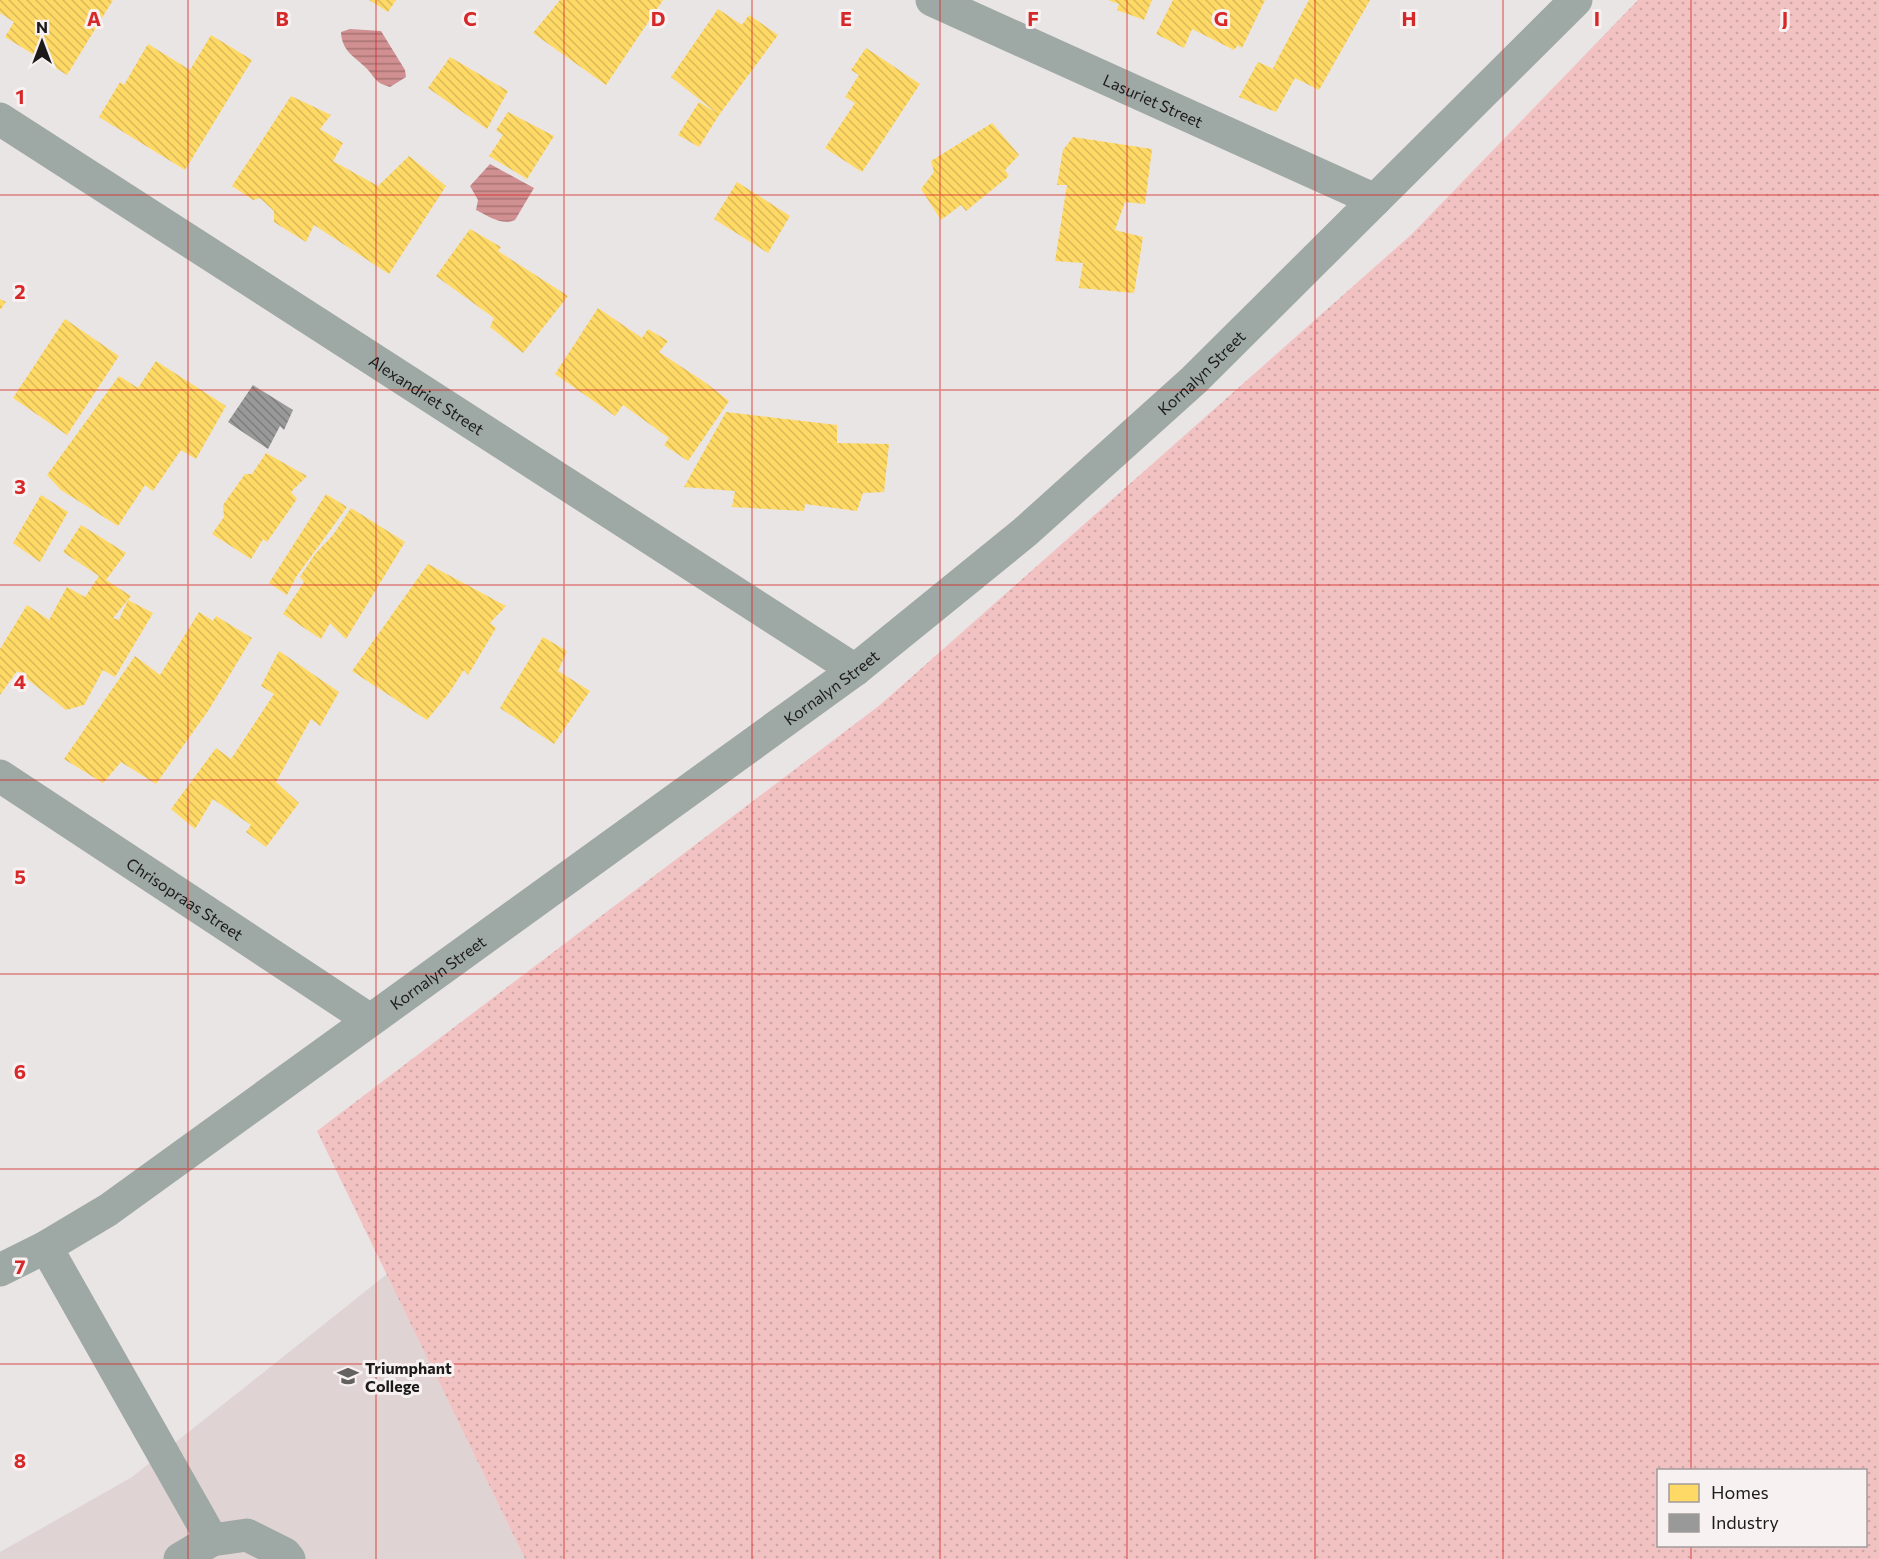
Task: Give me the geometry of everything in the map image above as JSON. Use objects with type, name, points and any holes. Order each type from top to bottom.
[{"type":"street","name":"Lasuriet Street","points":[[932,0],[1375,200]]},
{"type":"street","name":"Kornalyn Street","points":[[0,1270],[46,1247],[108,1210],[855,670],[1025,532],[1194,380],[1576,0]]},
{"type":"street","name":"Alexandriet Street","points":[[0,119],[855,670]]},
{"type":"street","name":"Chrisopraas Street","points":[[0,776],[370,1020]]},
{"type":"street","points":[[46,1247],[213,1540]]},
{"type":"street","points":[[180,1559],[213,1540],[247,1535],[285,1554],[289,1559]]},
{"type":"shaded area","points":[[1638,0],[1879,0],[1879,1559],[525,1559],[317,1131],[880,705],[1412,234]]},
{"type":"shaded area","points":[[350,29],[381,31],[405,70],[406,77],[390,87],[377,81],[343,43],[341,32]]},
{"type":"shaded area","points":[[490,164],[534,188],[515,220],[510,222],[500,221],[476,210],[478,200],[470,186]]},
{"type":"shaded area","name":"Triumphant College","points":[[387,1274],[525,1559],[0,1559],[0,1552],[132,1477]]},
{"type":"building: Homes","points":[[0,0],[113,0],[67,75],[5,37],[14,22],[0,13]]},
{"type":"building: Homes","points":[[369,0],[396,0],[388,12]]},
{"type":"building: Homes","points":[[560,0],[663,0],[606,85],[533,33]]},
{"type":"building: Homes","points":[[1108,0],[1152,0],[1144,20],[1117,10],[1119,4]]},
{"type":"building: Homes","points":[[1173,0],[1265,0],[1242,48],[1238,45],[1234,50],[1192,29],[1184,48],[1156,34]]},
{"type":"building: Homes","points":[[1309,0],[1370,0],[1319,90],[1295,78],[1276,112],[1239,97],[1258,62],[1278,71],[1273,68]]},
{"type":"building: Homes","points":[[718,9],[742,25],[749,15],[778,35],[719,115],[699,147],[678,135],[699,102],[717,113],[671,77]]},
{"type":"building: Homes","points":[[211,35],[252,60],[185,170],[99,117],[120,82],[124,85],[148,44],[190,70]]},
{"type":"building: Homes","points":[[866,48],[920,84],[862,172],[825,148],[855,103],[845,97],[859,75],[851,70]]},
{"type":"building: Homes","points":[[450,57],[508,91],[487,129],[428,88]]},
{"type":"building: Homes","points":[[291,96],[331,115],[320,129],[343,143],[333,161],[378,186],[409,156],[446,186],[389,274],[314,225],[306,242],[274,222],[274,211],[260,198],[253,200],[232,186]]},
{"type":"building: Homes","points":[[508,112],[554,136],[527,179],[489,156],[503,135],[496,130]]},
{"type":"building: Homes","points":[[992,123],[1019,155],[1005,170],[1009,176],[966,211],[961,205],[941,220],[921,189],[934,172],[931,161]]},
{"type":"building: Homes","points":[[1073,137],[1152,149],[1145,204],[1125,202],[1115,230],[1143,237],[1134,293],[1079,288],[1083,263],[1055,261],[1067,185],[1057,185],[1063,150]]},
{"type":"building: Homes","points":[[737,182],[790,216],[768,253],[714,219]]},
{"type":"building: Homes","points":[[470,229],[501,247],[498,251],[568,296],[523,353],[490,327],[494,318],[436,276]]},
{"type":"building: Homes","points":[[0,299],[6,302],[0,310]]},
{"type":"building: Homes","points":[[598,308],[642,338],[648,329],[668,341],[659,352],[729,401],[688,461],[664,445],[669,438],[623,405],[615,416],[555,374]]},
{"type":"building: Homes","points":[[65,319],[119,356],[67,435],[13,398]]},
{"type":"building: Homes","points":[[156,361],[226,406],[196,459],[181,450],[153,491],[145,485],[118,526],[61,490],[47,475],[119,376],[138,388]]},
{"type":"building: Homes","points":[[726,412],[837,425],[837,443],[889,444],[884,492],[863,493],[857,511],[805,504],[804,511],[732,507],[735,491],[684,487]]},
{"type":"building: Homes","points":[[266,453],[307,476],[291,492],[297,499],[267,542],[263,539],[251,559],[212,534],[224,517],[223,505],[245,474],[252,474]]},
{"type":"building: Homes","points":[[326,494],[347,507],[296,577],[287,595],[269,583]]},
{"type":"building: Homes","points":[[41,495],[68,512],[40,562],[13,543]]},
{"type":"building: Homes","points":[[351,508],[405,542],[346,639],[330,623],[321,639],[283,614],[304,582],[300,577]]},
{"type":"building: Homes","points":[[81,525],[126,553],[106,580],[131,596],[113,618],[119,620],[128,600],[153,613],[115,677],[103,670],[84,705],[66,710],[17,671],[0,695],[0,649],[27,605],[49,620],[67,587],[85,597],[99,576],[63,552]]},
{"type":"building: Homes","points":[[428,564],[506,606],[490,623],[496,628],[468,675],[464,670],[427,720],[352,671]]},
{"type":"building: Homes","points":[[199,612],[213,621],[216,616],[252,638],[208,711],[156,784],[121,762],[103,783],[64,759],[135,656],[160,675]]},
{"type":"building: Homes","points":[[543,637],[567,651],[558,671],[590,691],[554,744],[500,708]]},
{"type":"building: Homes","points":[[279,651],[339,692],[320,726],[311,719],[276,782],[299,803],[266,847],[246,832],[251,825],[213,799],[195,829],[171,809],[216,748],[231,759],[274,694],[261,686]]},
{"type":"building: Industry","points":[[253,385],[293,410],[284,430],[280,426],[268,449],[228,422]]},
{"type":"place","name":"Triumphant College","points":[[348,1376]]}]
